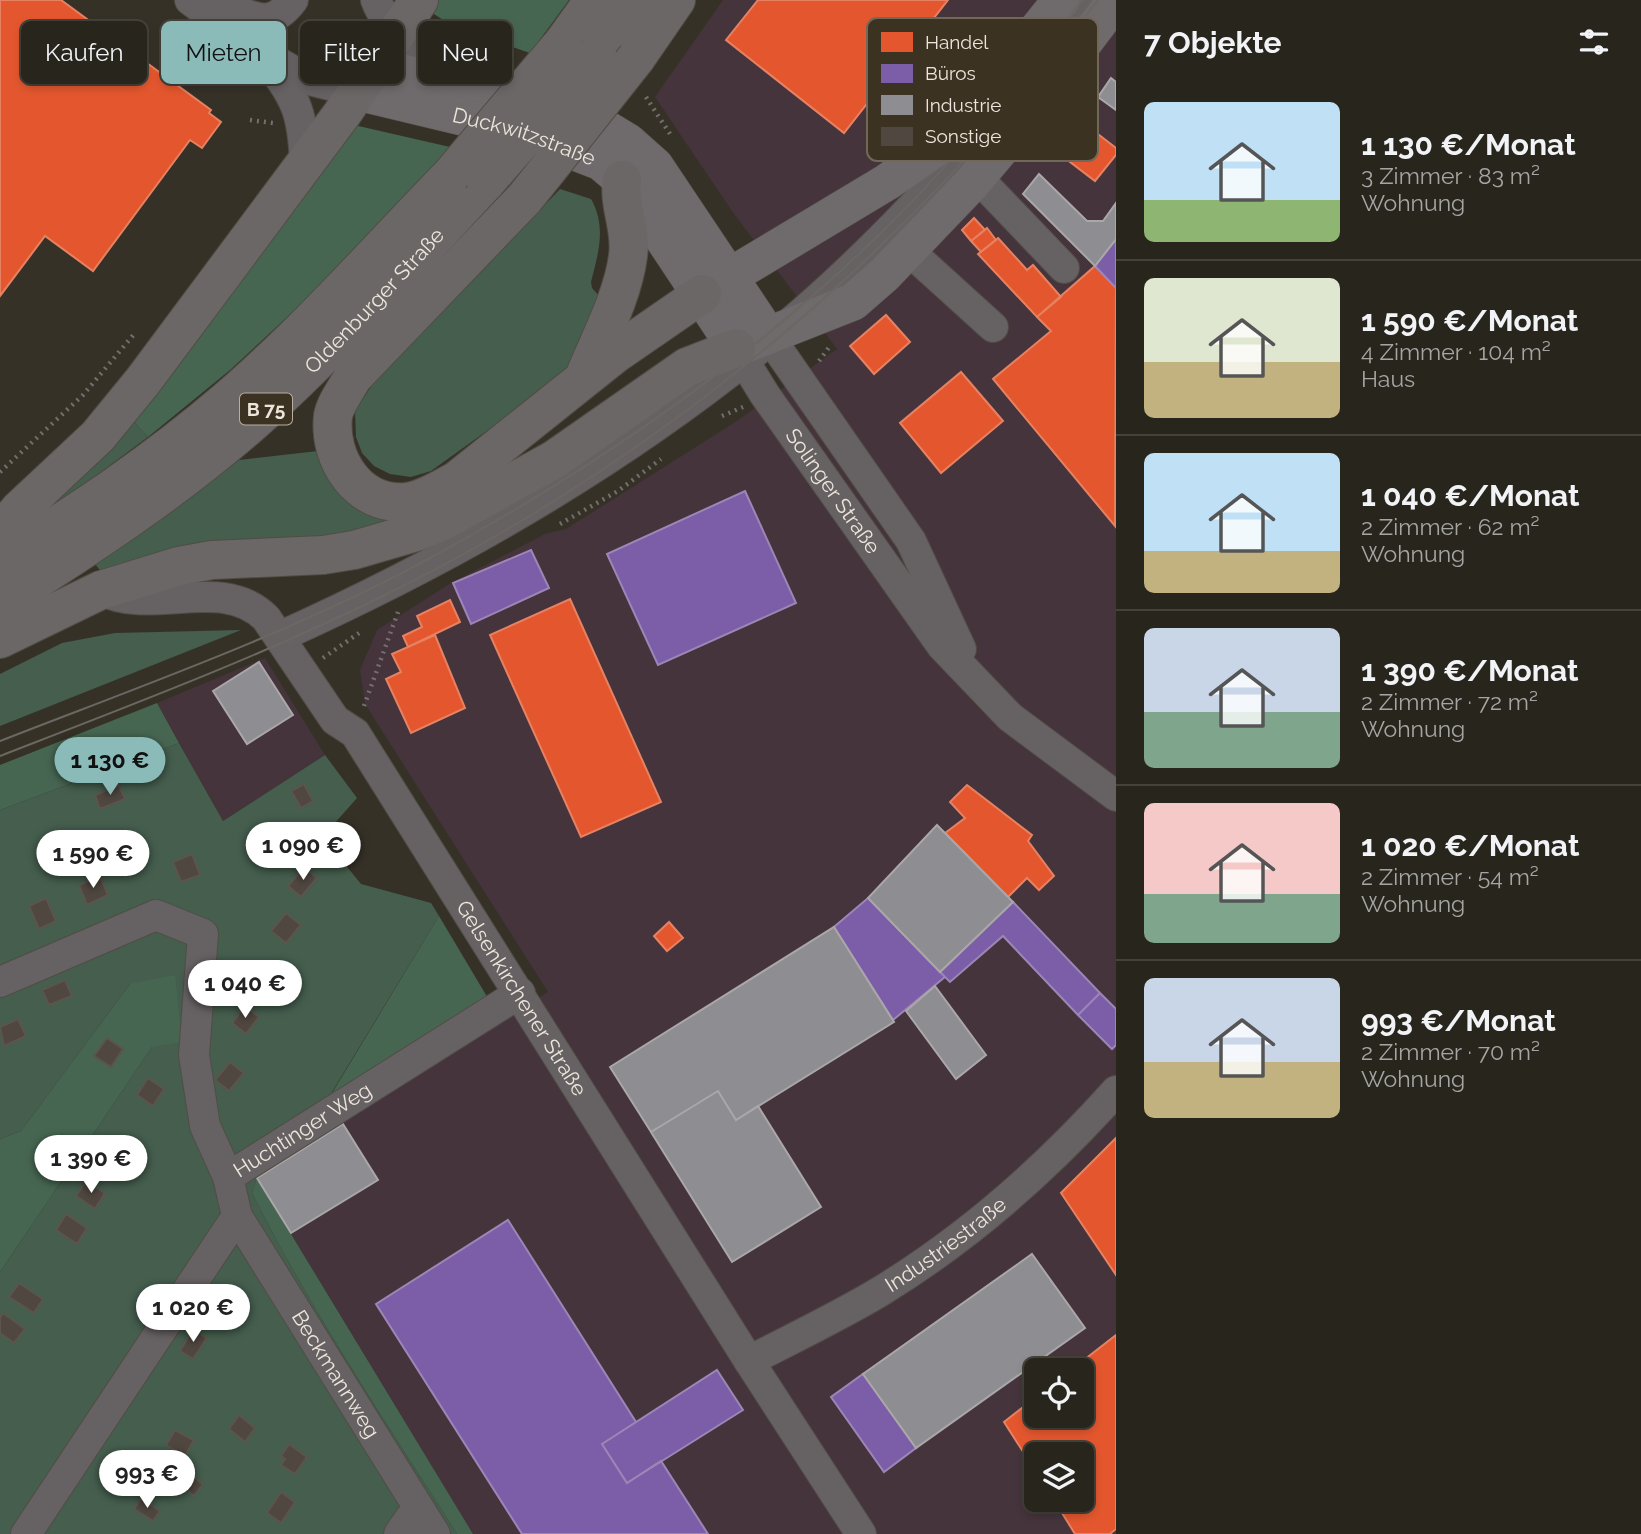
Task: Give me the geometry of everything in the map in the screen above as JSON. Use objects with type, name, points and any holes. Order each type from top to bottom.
[{"type":"highway","points":[[404,22],[419,0]]},
{"type":"highway","name":"Oldenburger Straße","points":[[580,48],[594,0]]},
{"type":"highway","name":"Oldenburger Straße","points":[[0,603],[116,528],[186,477],[253,421],[348,331],[469,178],[580,48],[635,0]]},
{"type":"highway","points":[[676,0],[636,58],[525,198],[353,377],[333,414],[334,450],[346,473],[362,492],[382,499],[405,502],[428,496],[456,481],[584,377],[656,323],[717,285]]},
{"type":"highway","points":[[0,533],[20,509],[98,436],[144,381],[362,84]]},
{"type":"highway","name":"Oldenburger Straße","points":[[0,561],[108,493],[226,401],[469,178]]},
{"type":"highway","points":[[584,377],[608,319],[628,256],[628,225],[620,198],[622,180]]},
{"type":"highway","points":[[0,639],[101,590],[179,566],[212,560],[323,555],[354,550],[416,532],[446,520],[555,459],[687,367],[760,342]]},
{"type":"main road","points":[[1047,18],[1061,0]]},
{"type":"main road","points":[[1098,24],[1116,0]]},
{"type":"main road","name":"Duckwitzstraße","points":[[404,82],[501,86],[595,122],[628,142],[655,166],[717,285]]},
{"type":"main road","name":"Duckwitzstraße","points":[[381,84],[521,131],[601,162],[622,180],[717,285]]},
{"type":"main road","points":[[717,285],[917,161]]},
{"type":"main road","points":[[760,342],[853,302],[908,250],[991,161]]},
{"type":"main road","name":"Solinger Straße","points":[[717,285],[760,342]]},
{"type":"street","points":[[217,3],[258,4],[266,0]]},
{"type":"street","points":[[217,3],[263,21],[275,16],[293,0]]},
{"type":"street","points":[[376,0],[386,21]]},
{"type":"street","points":[[1074,18],[1088,0]]},
{"type":"street","name":"Duckwitzstraße","points":[[217,3],[232,21]]},
{"type":"street","name":"Duckwitzstraße","points":[[404,38],[501,86]]},
{"type":"street","name":"Duckwitzstraße","points":[[286,84],[299,108],[305,164]]},
{"type":"street","points":[[279,638],[377,592],[508,521],[611,457],[703,392],[858,261],[957,161]]},
{"type":"street","points":[[977,177],[1064,268]]},
{"type":"street","points":[[908,250],[993,327]]},
{"type":"street","name":"Solinger Straße","points":[[760,342],[911,541],[976,681],[1010,717],[1116,796]]},
{"type":"street","name":"Gelsenkirchener Straße","points":[[101,590],[117,598],[204,597],[242,601],[254,606],[335,720],[355,733],[748,1361],[862,1534]]},
{"type":"street","points":[[0,982],[156,915],[203,934],[194,1055],[205,1126],[228,1177]]},
{"type":"street","name":"Huchtinger Weg","points":[[237,1216],[228,1177],[520,993]]},
{"type":"street","name":"Industriestraße","points":[[748,1361],[882,1290],[966,1231],[1018,1188],[1085,1125],[1116,1091]]},
{"type":"street","points":[[26,1534],[237,1216]]},
{"type":"street","name":"Beckmannweg","points":[[237,1216],[435,1534]]},
{"type":"street","points":[[399,1534],[418,1507]]},
{"type":"path","points":[[250,120],[269,124],[277,122]]},
{"type":"path","points":[[703,392],[720,417]]},
{"type":"path","points":[[355,733],[400,604]]},
{"type":"shaded area","points":[[723,0],[1116,0],[1116,1534],[473,1534],[257,1178],[548,992],[365,704],[360,670],[377,630],[451,583],[545,534],[566,529],[737,421],[837,349],[734,214],[655,97]]},
{"type":"shaded area","points":[[265,658],[325,755],[223,821],[157,703]]},
{"type":"green space","points":[[435,0],[569,0],[530,53],[512,47],[512,21],[445,21],[426,9]]},
{"type":"green space","points":[[354,125],[450,147],[339,269],[230,370],[148,437],[133,421]]},
{"type":"green space","points":[[560,189],[591,199],[600,230],[591,282],[592,288],[601,298],[576,358],[555,382],[431,471],[411,477],[390,474],[374,466],[362,453],[356,437],[355,411],[372,385]]},
{"type":"green space","points":[[655,349],[572,408],[485,483],[451,504],[433,511],[330,538],[180,551],[128,563],[103,574],[95,564],[239,460],[318,451],[384,517],[548,422]]},
{"type":"green space","points":[[133,421],[148,437],[35,521]]},
{"type":"green space","points":[[241,630],[0,726],[0,674],[62,643],[115,633]]},
{"type":"green space","points":[[157,703],[179,743],[0,810],[0,765]]},
{"type":"green space","points":[[179,743],[223,821],[325,755],[357,798],[334,824],[339,857],[361,884],[431,903],[439,916],[326,1102],[343,1124],[257,1178],[252,1193],[324,1323],[457,1534],[0,1534],[0,1272],[152,1047],[130,984],[21,1131],[0,1139],[0,810]]},
{"type":"green space","points":[[439,916],[489,1000],[326,1103]]},
{"type":"green space","points":[[175,975],[182,1042],[152,1047],[0,1272],[0,1139],[21,1131],[130,984]]},
{"type":"green space","points":[[257,1178],[473,1534],[457,1534],[324,1323],[252,1193]]},
{"type":"building: Handel","points":[[0,0],[61,0],[90,21],[21,21],[21,84],[147,84],[147,63],[161,73],[161,84],[176,84],[211,110],[209,113],[221,122],[202,148],[190,140],[93,271],[45,236],[0,296]]},
{"type":"building: Handel","points":[[758,0],[948,0],[934,18],[867,18],[867,104],[844,133],[726,40]]},
{"type":"building: Handel","points":[[1098,134],[1116,148],[1116,155],[1095,181],[1069,161],[1098,161]]},
{"type":"building: Handel","points":[[974,218],[985,230],[971,241],[962,230]]},
{"type":"building: Handel","points":[[987,228],[996,240],[981,252],[971,241]]},
{"type":"building: Handel","points":[[998,238],[1027,270],[1033,265],[1061,297],[1037,317],[978,254]]},
{"type":"building: Handel","points":[[1095,266],[1116,288],[1115,526],[993,379],[1051,331],[1037,317]]},
{"type":"building: Handel","points":[[886,315],[910,342],[874,374],[850,346]]},
{"type":"building: Handel","points":[[961,372],[1003,421],[941,473],[900,423]]},
{"type":"building: Handel","points":[[570,599],[661,802],[581,837],[490,635]]},
{"type":"building: Handel","points":[[450,600],[460,622],[408,647],[403,636],[422,627],[417,616]]},
{"type":"building: Handel","points":[[435,635],[465,708],[411,733],[386,679],[401,672],[392,654]]},
{"type":"building: Handel","points":[[967,785],[1032,835],[1028,841],[1054,876],[1039,890],[1027,878],[1008,897],[945,833],[965,818],[950,802]]},
{"type":"building: Handel","points":[[669,922],[683,938],[667,951],[654,936]]},
{"type":"building: Handel","points":[[1116,1138],[1116,1275],[1061,1193]]},
{"type":"building: Handel","points":[[1116,1335],[1116,1529],[1110,1534],[1075,1534],[1061,1512],[1094,1512],[1094,1442],[1024,1442],[1024,1453],[1004,1422],[1024,1406],[1024,1428],[1094,1428],[1094,1358],[1086,1358]]},
{"type":"building: Büros","points":[[1116,239],[1116,288],[1095,266]]},
{"type":"building: Büros","points":[[745,491],[796,603],[658,665],[607,554]]},
{"type":"building: Büros","points":[[531,550],[549,588],[471,624],[453,583]]},
{"type":"building: Büros","points":[[868,898],[945,977],[893,1020],[834,927]]},
{"type":"building: Büros","points":[[1013,902],[1100,993],[1078,1015],[1003,936],[950,982],[940,972]]},
{"type":"building: Büros","points":[[1100,993],[1116,1009],[1116,1045],[1112,1049],[1078,1015]]},
{"type":"building: Büros","points":[[508,1220],[636,1422],[602,1444],[627,1483],[661,1461],[708,1534],[522,1534],[376,1304]]},
{"type":"building: Büros","points":[[717,1370],[743,1410],[627,1483],[602,1444]]},
{"type":"building: Büros","points":[[863,1374],[916,1448],[884,1472],[831,1397]]},
{"type":"building: Industrie","points":[[1111,78],[1116,82],[1116,110],[1098,97]]},
{"type":"building: Industrie","points":[[1039,174],[1087,221],[1103,221],[1116,203],[1116,239],[1095,266],[1023,194]]},
{"type":"building: Industrie","points":[[259,662],[293,715],[247,744],[213,691]]},
{"type":"building: Industrie","points":[[937,825],[1013,902],[940,972],[868,898]]},
{"type":"building: Industrie","points":[[834,927],[894,1022],[736,1120],[718,1091],[651,1132],[610,1067]]},
{"type":"building: Industrie","points":[[935,986],[986,1055],[956,1079],[906,1011]]},
{"type":"building: Industrie","points":[[718,1091],[736,1120],[758,1106],[821,1207],[732,1262],[651,1132]]},
{"type":"building: Industrie","points":[[343,1124],[378,1180],[291,1233],[257,1178]]},
{"type":"building: Industrie","points":[[1032,1254],[1085,1328],[1043,1358],[1024,1358],[1024,1371],[916,1448],[863,1374]]},
{"type":"building: Sonstige","points":[[304,784],[313,801],[301,808],[291,791]]},
{"type":"building: Sonstige","points":[[119,785],[125,799],[100,809],[95,795]]},
{"type":"building: Sonstige","points":[[192,854],[200,875],[181,882],[173,862]]},
{"type":"building: Sonstige","points":[[304,867],[317,878],[301,897],[288,886]]},
{"type":"building: Sonstige","points":[[100,876],[108,895],[87,905],[79,885]]},
{"type":"building: Sonstige","points":[[46,898],[56,921],[39,929],[29,906]]},
{"type":"building: Sonstige","points":[[286,913],[301,925],[286,943],[271,931]]},
{"type":"building: Sonstige","points":[[270,967],[286,979],[271,1000],[255,988]]},
{"type":"building: Sonstige","points":[[65,980],[72,996],[49,1005],[42,990]]},
{"type":"building: Sonstige","points":[[245,1006],[259,1017],[246,1034],[232,1023]]},
{"type":"building: Sonstige","points":[[18,1019],[26,1036],[4,1046],[0,1027]]},
{"type":"building: Sonstige","points":[[107,1038],[123,1049],[111,1067],[94,1056]]},
{"type":"building: Sonstige","points":[[230,1062],[244,1073],[229,1091],[215,1080]]},
{"type":"building: Sonstige","points":[[148,1078],[164,1089],[153,1106],[137,1095]]},
{"type":"building: Sonstige","points":[[110,1145],[121,1152],[108,1173],[97,1165]]},
{"type":"building: Sonstige","points":[[86,1181],[105,1193],[95,1209],[76,1196]]},
{"type":"building: Sonstige","points":[[66,1214],[87,1228],[77,1244],[56,1230]]},
{"type":"building: Sonstige","points":[[19,1283],[43,1299],[34,1313],[9,1297]]},
{"type":"building: Sonstige","points":[[3,1313],[25,1329],[14,1343],[0,1333],[0,1318]]},
{"type":"building: Sonstige","points":[[193,1329],[207,1338],[193,1359],[180,1351]]},
{"type":"building: Sonstige","points":[[239,1415],[255,1428],[245,1442],[229,1429]]},
{"type":"building: Sonstige","points":[[175,1430],[194,1440],[185,1456],[166,1445]]},
{"type":"building: Sonstige","points":[[289,1444],[307,1457],[295,1474],[281,1465],[285,1459],[281,1456]]},
{"type":"building: Sonstige","points":[[181,1468],[203,1484],[194,1496],[174,1479]]},
{"type":"building: Sonstige","points":[[281,1492],[295,1502],[281,1523],[267,1513]]},
{"type":"building: Sonstige","points":[[141,1498],[160,1511],[153,1521],[134,1509]]},
{"type":"tram line","points":[[1068,18],[1082,0]]},
{"type":"tram line","points":[[1084,18],[1098,0]]},
{"type":"tram line","points":[[0,741],[317,614],[419,564],[548,489],[673,407],[790,315],[900,214],[950,161]]},
{"type":"tram line","points":[[0,756],[289,640],[383,596],[487,541],[588,480],[684,413],[776,340],[863,262],[962,161]]}]
